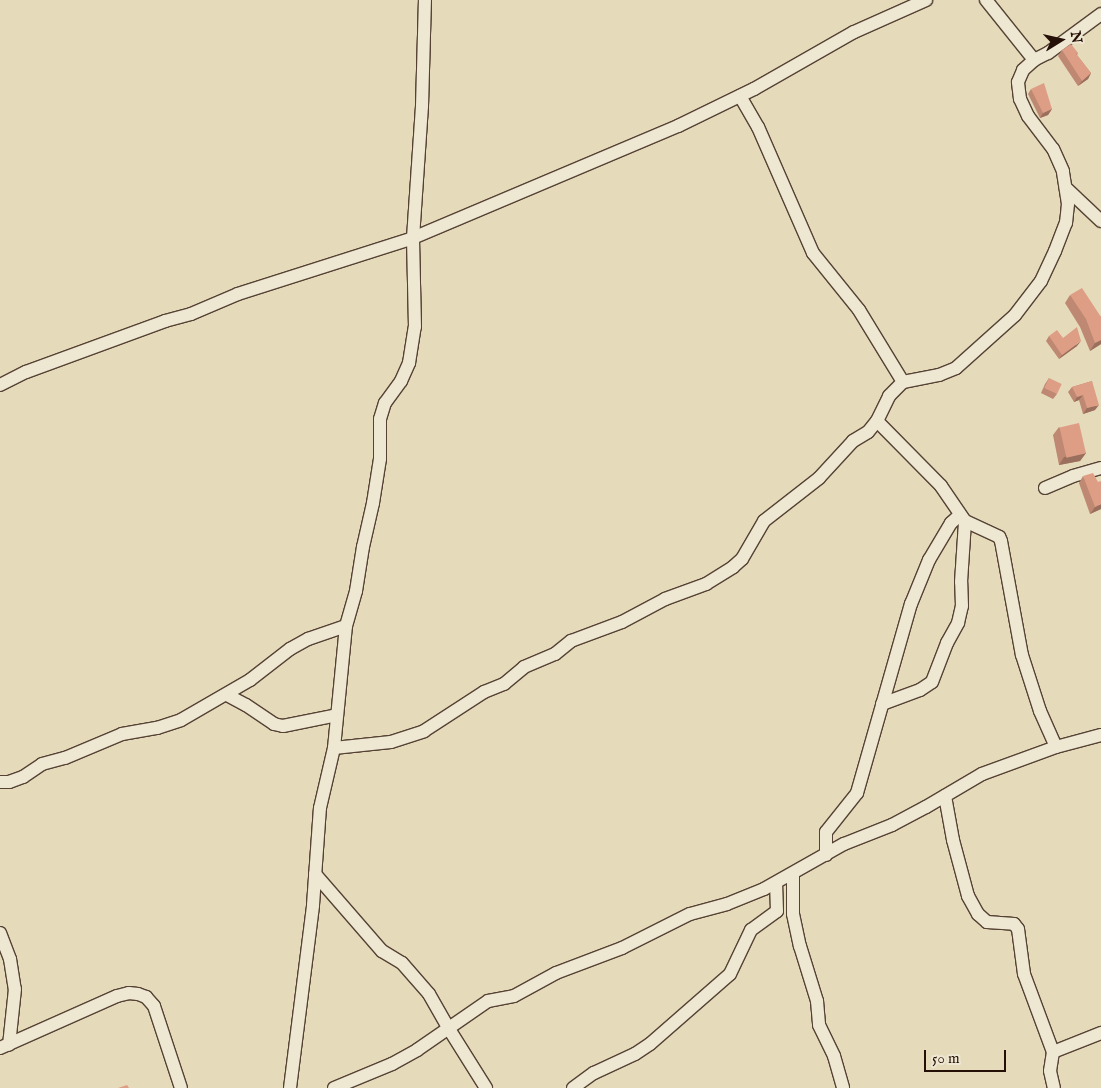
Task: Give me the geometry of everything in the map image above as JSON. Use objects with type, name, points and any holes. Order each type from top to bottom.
[{"type":"street","points":[[290,1088],[316,874],[320,808],[334,748],[346,626],[356,591],[380,459],[380,419],[385,404],[401,381],[409,363],[414,336],[413,238],[422,106],[425,0]]},
{"type":"street","points":[[0,385],[26,372],[165,321],[191,314],[238,294],[413,238],[678,126],[740,96],[854,32],[926,0]]},
{"type":"street","points":[[986,0],[1034,60]]},
{"type":"street","points":[[334,748],[391,742],[424,731],[484,692],[504,684],[524,667],[555,654],[571,641],[622,622],[665,599],[706,584],[738,564],[764,521],[819,478],[841,452],[853,441],[868,432],[878,421],[889,396],[903,382],[939,375],[956,368],[1015,315],[1041,281],[1066,223],[1068,204],[1063,170],[1052,149],[1028,116],[1020,99],[1018,82],[1023,70],[1034,60],[1048,53],[1101,14]]},
{"type":"street","points":[[740,96],[758,127],[813,253],[858,310],[903,382]]},
{"type":"street","points":[[1066,188],[1101,221]]},
{"type":"street","points":[[878,421],[940,486],[962,518],[999,537],[1003,545],[1022,655],[1040,711],[1056,747]]},
{"type":"street","points":[[1045,488],[1073,476],[1101,468]]},
{"type":"street","points":[[826,855],[826,832],[857,792],[911,604],[929,560],[951,523],[962,518]]},
{"type":"street","points":[[882,704],[920,690],[932,682],[947,643],[958,624],[962,606],[962,518]]},
{"type":"street","points":[[0,782],[23,777],[42,764],[66,758],[122,734],[157,728],[181,720],[227,695],[290,649],[308,639],[346,626]]},
{"type":"street","points":[[227,695],[246,704],[274,724],[283,726],[337,715]]},
{"type":"street","points":[[334,1088],[392,1064],[488,1001],[514,996],[556,973],[622,948],[690,914],[727,904],[776,883],[844,844],[892,825],[982,774],[1056,747],[1101,735]]},
{"type":"street","points":[[945,796],[953,840],[968,896],[978,914],[987,922],[1014,924],[1018,929],[1024,974],[1053,1052],[1050,1071],[1054,1088]]},
{"type":"street","points":[[316,874],[382,951],[402,962],[416,976],[430,994],[448,1029],[486,1088]]},
{"type":"street","points":[[793,874],[793,914],[817,1001],[819,1025],[834,1056],[843,1088]]},
{"type":"street","points":[[776,883],[777,911]]},
{"type":"street","points":[[573,1088],[594,1073],[636,1054],[650,1044],[730,974],[751,930],[777,911],[793,914]]},
{"type":"street","points":[[0,933],[10,959],[15,989],[4,1046]]},
{"type":"street","points":[[4,1046],[117,996],[129,993],[138,994],[146,997],[154,1006],[181,1088]]},
{"type":"street","points":[[1053,1052],[1101,1033]]},
{"type":"building","points":[[1071,44],[1078,53],[1076,54],[1091,73],[1082,81],[1062,50]]},
{"type":"building","points":[[1044,83],[1052,109],[1043,113],[1031,89]]},
{"type":"building","points":[[1082,288],[1101,317],[1101,340],[1095,343],[1086,319],[1070,295]]},
{"type":"building","points":[[1077,327],[1081,341],[1062,355],[1049,336],[1057,330],[1063,338]]},
{"type":"building","points":[[1049,378],[1062,384],[1057,394],[1044,388]]},
{"type":"building","points":[[1092,381],[1099,405],[1087,408],[1083,395],[1077,397],[1072,387]]},
{"type":"building","points":[[1079,423],[1086,453],[1066,458],[1060,427]]},
{"type":"building","points":[[1093,473],[1098,482],[1101,481],[1101,504],[1095,507],[1083,476]]},
{"type":"building","points":[[127,1085],[129,1088],[118,1088]]}]
